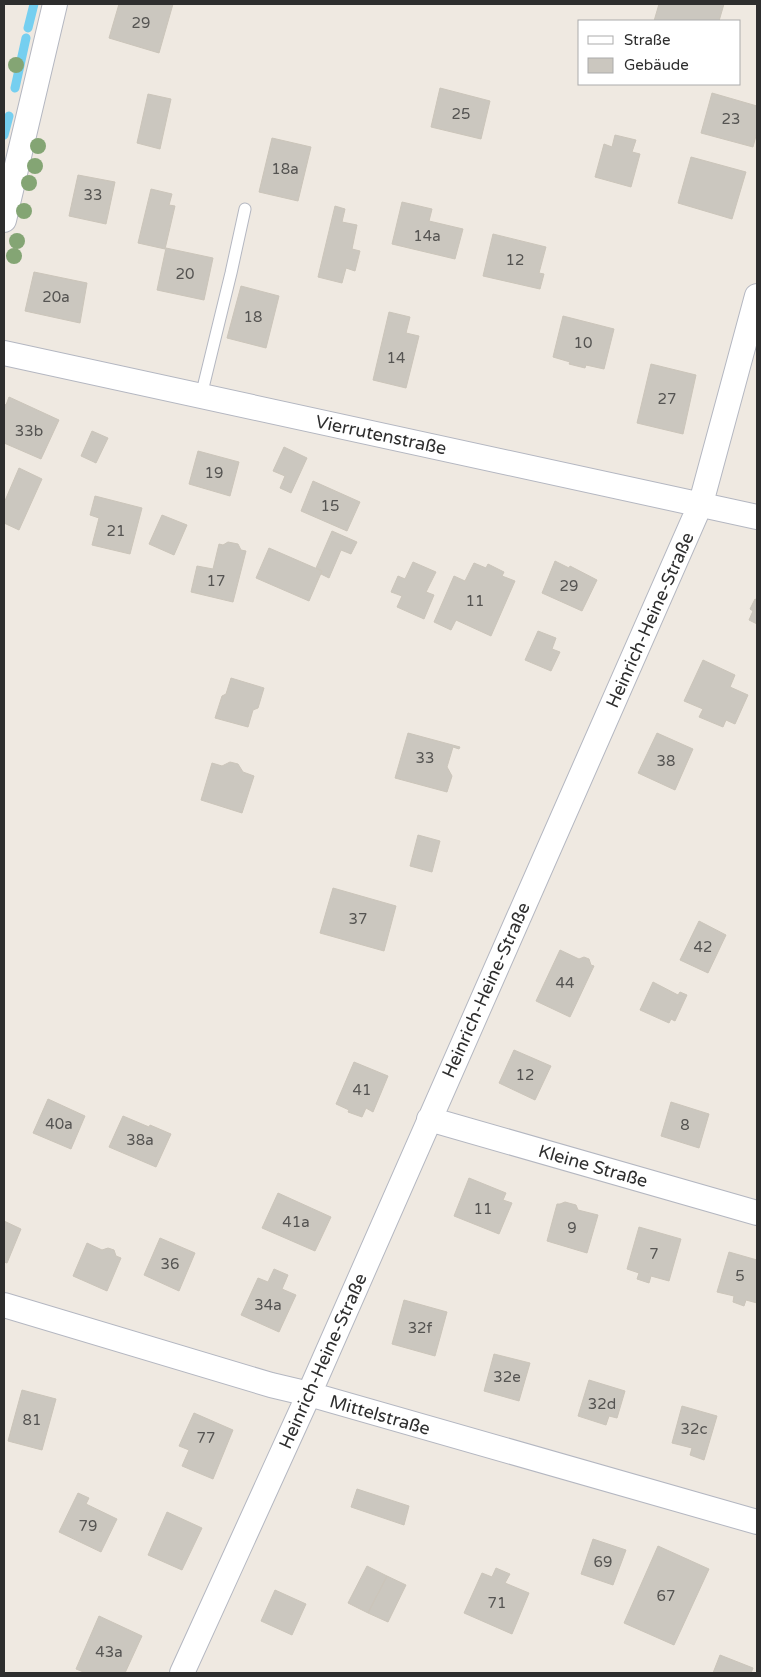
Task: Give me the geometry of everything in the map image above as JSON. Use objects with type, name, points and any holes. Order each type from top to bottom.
[{"type":"street","points":[[4,220],[55,4]]},
{"type":"street","name":"Heinrich-Heine-Straße","points":[[182,1673],[309,1394],[701,503],[757,296]]},
{"type":"street","name":"Vierrutenstraße","points":[[4,353],[757,516]]},
{"type":"street","name":"Kleine Straße","points":[[429,1119],[757,1213]]},
{"type":"street","name":"Mittelstraße","points":[[4,1305],[271,1385],[309,1394],[757,1522]]},
{"type":"lane","points":[[201,396],[231,273],[244,209]]},
{"type":"building","points":[[119,4],[173,4],[159,53],[109,38]]},
{"type":"building","points":[[659,4],[724,4],[719,20],[654,20]]},
{"type":"building","points":[[440,88],[490,101],[481,139],[431,127]]},
{"type":"building","points":[[712,93],[757,106],[757,132],[753,147],[701,133]]},
{"type":"building","points":[[148,94],[171,99],[160,149],[137,143]]},
{"type":"building","points":[[615,135],[636,140],[632,152],[640,154],[631,187],[595,177],[604,144],[612,147]]},
{"type":"building","points":[[272,138],[311,147],[298,201],[259,192]]},
{"type":"building","points":[[691,157],[746,172],[732,219],[678,203]]},
{"type":"building","points":[[78,175],[115,182],[106,224],[69,216]]},
{"type":"building","points":[[151,189],[172,194],[169,205],[175,206],[165,249],[138,243]]},
{"type":"building","points":[[402,202],[432,209],[429,221],[463,229],[455,259],[392,244]]},
{"type":"building","points":[[335,206],[345,209],[342,222],[357,225],[352,249],[360,251],[355,271],[346,268],[342,283],[318,277]]},
{"type":"building","points":[[493,234],[546,247],[539,273],[544,274],[540,289],[483,276]]},
{"type":"building","points":[[166,248],[213,258],[204,300],[157,290]]},
{"type":"building","points":[[34,272],[87,283],[80,323],[25,311]]},
{"type":"building","points":[[241,286],[279,296],[266,348],[227,338]]},
{"type":"building","points":[[389,312],[410,317],[406,333],[419,336],[406,388],[373,380]]},
{"type":"building","points":[[563,316],[614,329],[604,369],[586,365],[585,368],[553,357]]},
{"type":"building","points":[[651,364],[696,375],[683,434],[637,423]]},
{"type":"building","points":[[9,397],[59,420],[41,459],[4,443],[4,404],[6,405]]},
{"type":"building","points":[[92,431],[108,438],[96,463],[81,456]]},
{"type":"building","points":[[284,447],[307,458],[291,493],[280,488],[285,476],[273,471]]},
{"type":"building","points":[[198,451],[239,462],[230,496],[189,484]]},
{"type":"building","points":[[19,468],[42,479],[19,530],[4,523],[4,503]]},
{"type":"building","points":[[313,481],[360,502],[347,531],[301,511]]},
{"type":"building","points":[[95,496],[142,508],[130,554],[92,545],[99,518],[90,515]]},
{"type":"building","points":[[162,515],[187,525],[174,555],[149,544]]},
{"type":"building","points":[[332,531],[357,542],[351,554],[341,550],[329,578],[321,574],[322,571],[316,568]]},
{"type":"building","points":[[228,542],[238,544],[241,550],[246,551],[233,602],[191,592],[197,566],[213,569],[219,544],[223,545]]},
{"type":"building","points":[[269,548],[322,571],[309,601],[256,578]]},
{"type":"building","points":[[555,561],[569,568],[570,566],[597,580],[582,611],[542,593]]},
{"type":"building","points":[[413,562],[436,572],[426,592],[434,595],[424,619],[397,607],[402,596],[391,592],[398,576],[405,579]]},
{"type":"building","points":[[474,563],[486,568],[488,564],[504,572],[502,576],[515,581],[491,636],[456,620],[451,630],[434,622],[454,576],[465,581]]},
{"type":"building","points":[[755,599],[757,600],[757,624],[749,620],[753,611],[750,609]]},
{"type":"building","points":[[538,631],[556,638],[552,649],[560,652],[551,671],[525,660]]},
{"type":"building","points":[[703,660],[735,675],[730,687],[748,695],[735,724],[726,720],[723,727],[699,717],[703,709],[684,701]]},
{"type":"building","points":[[231,678],[264,688],[258,708],[253,710],[248,727],[215,718],[222,696],[226,694]]},
{"type":"building","points":[[408,733],[460,747],[459,749],[453,747],[447,767],[452,776],[447,792],[395,778]]},
{"type":"building","points":[[657,733],[693,749],[675,790],[638,773]]},
{"type":"building","points":[[230,762],[238,764],[243,772],[254,776],[242,813],[201,800],[212,763],[222,766]]},
{"type":"building","points":[[418,835],[440,841],[432,872],[410,866]]},
{"type":"building","points":[[333,888],[396,906],[384,951],[320,933]]},
{"type":"building","points":[[699,921],[726,935],[708,973],[680,960]]},
{"type":"building","points":[[560,950],[579,959],[584,957],[589,959],[591,965],[594,966],[570,1017],[536,1001]]},
{"type":"building","points":[[653,982],[678,995],[680,992],[687,995],[675,1021],[671,1019],[669,1023],[640,1010]]},
{"type":"building","points":[[514,1050],[551,1066],[535,1100],[499,1083]]},
{"type":"building","points":[[354,1062],[388,1076],[373,1112],[366,1108],[362,1117],[348,1112],[349,1110],[336,1104]]},
{"type":"building","points":[[48,1099],[85,1116],[71,1149],[33,1133]]},
{"type":"building","points":[[671,1102],[709,1114],[699,1148],[661,1136]]},
{"type":"building","points":[[123,1116],[171,1134],[156,1167],[109,1147]]},
{"type":"building","points":[[469,1178],[506,1193],[503,1200],[512,1203],[499,1234],[454,1216]]},
{"type":"building","points":[[278,1193],[331,1217],[315,1251],[262,1228]]},
{"type":"building","points":[[565,1202],[576,1205],[578,1210],[598,1215],[587,1253],[547,1241],[557,1204]]},
{"type":"building","points":[[4,1221],[21,1229],[7,1263],[4,1262]]},
{"type":"building","points":[[639,1227],[681,1239],[669,1281],[651,1276],[649,1283],[637,1279],[639,1273],[627,1269]]},
{"type":"building","points":[[160,1238],[195,1253],[179,1291],[144,1275]]},
{"type":"building","points":[[87,1243],[102,1250],[108,1248],[114,1250],[116,1256],[121,1258],[107,1291],[73,1276]]},
{"type":"building","points":[[729,1252],[757,1260],[757,1303],[746,1300],[744,1306],[733,1302],[734,1296],[717,1292]]},
{"type":"building","points":[[274,1269],[288,1275],[282,1289],[296,1295],[279,1332],[241,1315],[258,1278],[268,1282]]},
{"type":"building","points":[[404,1300],[447,1312],[435,1356],[392,1344]]},
{"type":"building","points":[[494,1354],[530,1363],[519,1401],[484,1391]]},
{"type":"building","points":[[589,1380],[625,1391],[617,1418],[609,1416],[606,1425],[578,1416]]},
{"type":"building","points":[[22,1390],[56,1399],[42,1450],[8,1441]]},
{"type":"building","points":[[682,1406],[717,1416],[704,1460],[690,1455],[692,1448],[672,1443]]},
{"type":"building","points":[[194,1413],[233,1430],[213,1479],[182,1466],[189,1450],[179,1446]]},
{"type":"building","points":[[357,1489],[409,1506],[404,1525],[351,1507]]},
{"type":"building","points":[[78,1493],[89,1498],[86,1504],[117,1519],[101,1552],[59,1532]]},
{"type":"building","points":[[167,1512],[202,1528],[182,1570],[148,1555]]},
{"type":"building","points":[[593,1539],[626,1550],[613,1585],[581,1574]]},
{"type":"building","points":[[658,1546],[709,1569],[674,1645],[624,1623]]},
{"type":"building","points":[[367,1566],[387,1576],[368,1613],[348,1603]]},
{"type":"building","points":[[496,1568],[510,1574],[505,1583],[529,1593],[512,1634],[464,1613],[482,1573],[492,1577]]},
{"type":"building","points":[[387,1576],[406,1585],[388,1622],[368,1613]]},
{"type":"building","points":[[275,1590],[306,1604],[292,1635],[261,1621]]},
{"type":"building","points":[[99,1616],[142,1636],[125,1673],[86,1673],[76,1669]]},
{"type":"building","points":[[720,1655],[753,1668],[751,1673],[713,1673]]},
{"type":"waterway","points":[[28,28],[34,4]]},
{"type":"waterway","points":[[15,88],[26,38]]},
{"type":"waterway","points":[[4,135],[9,116]]}]
